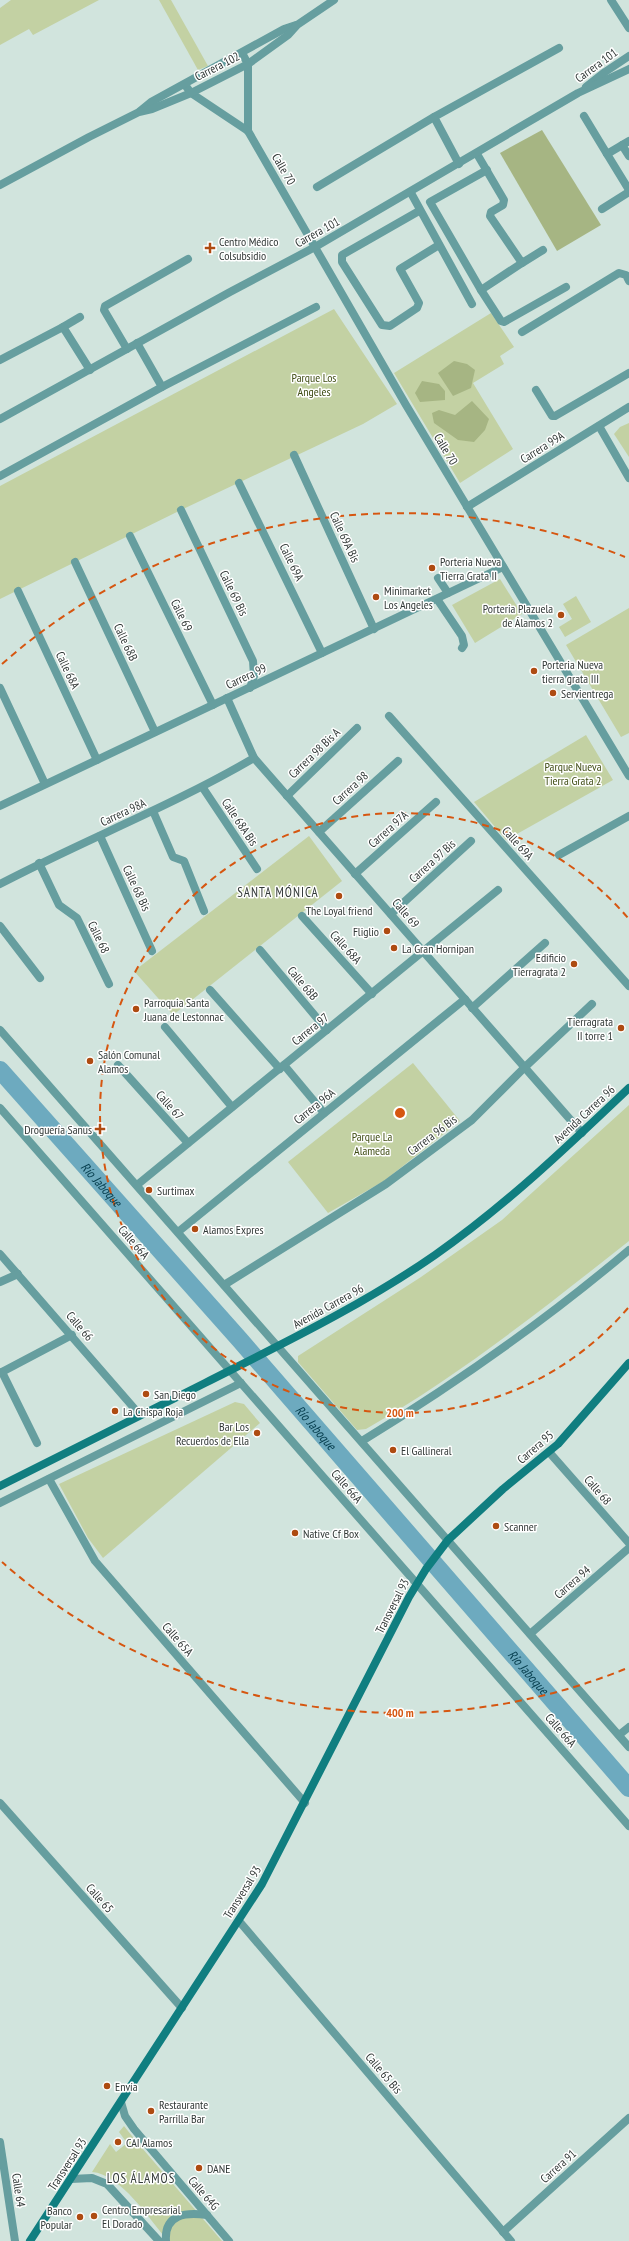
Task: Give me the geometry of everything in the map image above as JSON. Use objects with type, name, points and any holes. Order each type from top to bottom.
[{"type":"main road","name":"Avenida Carrera 96","points":[[0,1486],[276,1348],[364,1300],[434,1255],[495,1210],[582,1133],[629,1088]]},
{"type":"main road","name":"Carrera 95","points":[[448,1540],[503,1489],[549,1452],[629,1363]]},
{"type":"main road","name":"Transversal 93","points":[[30,2241],[239,1921],[274,1864],[417,1584],[426,1569],[448,1540]]},
{"type":"street","name":"Carrera 102","points":[[0,185],[88,137],[140,112],[152,109],[191,93],[248,64],[288,34],[297,25],[334,0]]},
{"type":"street","points":[[611,0],[629,28]]},
{"type":"street","name":"Carrera 102","points":[[140,112],[152,102],[284,29],[297,25]]},
{"type":"street","points":[[317,187],[434,118],[559,48]]},
{"type":"street","points":[[242,53],[248,64],[248,131]]},
{"type":"street","name":"Carrera 101","points":[[578,93],[629,56]]},
{"type":"street","name":"Carrera 101","points":[[0,420],[411,193],[578,93],[629,69]]},
{"type":"street","name":"Calle 70","points":[[185,85],[191,93],[248,131],[467,507],[629,776]]},
{"type":"street","points":[[584,116],[629,191],[602,210]]},
{"type":"street","points":[[434,118],[459,164]]},
{"type":"street","points":[[607,154],[626,143],[629,156]]},
{"type":"street","points":[[477,154],[504,200],[503,205],[491,212],[490,216],[522,263]]},
{"type":"street","points":[[487,170],[430,202],[480,290],[501,321],[504,322],[566,287]]},
{"type":"street","points":[[411,193],[419,211],[472,304]]},
{"type":"street","points":[[419,211],[342,255],[342,262],[382,325],[390,326],[417,308],[419,303],[400,270],[439,245]]},
{"type":"street","points":[[480,290],[543,250]]},
{"type":"street","points":[[127,349],[104,310],[105,306],[188,259]]},
{"type":"street","points":[[522,332],[619,272],[626,275],[629,281]]},
{"type":"street","points":[[0,476],[162,387],[316,307]]},
{"type":"street","points":[[0,360],[80,317]]},
{"type":"street","points":[[63,327],[90,370]]},
{"type":"street","points":[[137,343],[162,387]]},
{"type":"street","points":[[536,390],[552,416],[555,416],[629,373]]},
{"type":"street","name":"Carrera 99A","points":[[467,507],[629,407]]},
{"type":"street","points":[[599,426],[629,478]]},
{"type":"street","name":"Calle 69A Bis","points":[[294,456],[374,629]]},
{"type":"street","name":"Calle 69A","points":[[239,482],[322,653]]},
{"type":"street","name":"Calle 69 Bis","points":[[181,510],[254,661],[254,676],[250,688]]},
{"type":"street","name":"Calle 69","points":[[130,536],[214,705]]},
{"type":"street","name":"Calle 68B","points":[[75,562],[156,732]]},
{"type":"street","name":"Carrera 99","points":[[0,806],[503,567]]},
{"type":"street","points":[[438,578],[448,593]]},
{"type":"street","name":"Calle 68A","points":[[18,591],[97,760]]},
{"type":"street","points":[[437,598],[462,636],[464,644],[462,648]]},
{"type":"street","points":[[0,688],[45,784]]},
{"type":"street","name":"Calle 69","points":[[227,698],[254,758],[582,1133]]},
{"type":"street","name":"Calle 69A","points":[[389,716],[629,986]]},
{"type":"street","name":"Carrera 98 Bis A","points":[[287,796],[357,728]]},
{"type":"street","name":"Carrera 98A","points":[[0,884],[39,863],[203,788],[254,758]]},
{"type":"street","name":"Carrera 98","points":[[319,832],[398,761]]},
{"type":"street","name":"Calle 68A Bis","points":[[203,788],[258,869]]},
{"type":"street","name":"Carrera 97A","points":[[355,874],[436,802]]},
{"type":"street","points":[[153,811],[173,857],[184,861],[204,911]]},
{"type":"street","points":[[559,856],[629,816]]},
{"type":"street","name":"Calle 68 Bis","points":[[100,836],[152,951]]},
{"type":"street","name":"Carrera 97 Bis","points":[[391,914],[471,841]]},
{"type":"street","name":"Calle 68","points":[[39,863],[60,905],[77,918],[109,984]]},
{"type":"street","name":"Carrera 97","points":[[137,1185],[498,890]]},
{"type":"street","name":"Calle 68A","points":[[302,916],[372,994]]},
{"type":"street","points":[[0,926],[40,978]]},
{"type":"street","points":[[472,1008],[545,943]]},
{"type":"street","name":"Calle 68B","points":[[260,950],[327,1030]]},
{"type":"street","points":[[210,990],[324,1113]]},
{"type":"street","name":"Carrera 96A","points":[[178,1232],[465,999]]},
{"type":"street","name":"Carrera 96 Bis","points":[[224,1285],[386,1184],[472,1120],[525,1067],[592,1004]]},
{"type":"street","points":[[165,1027],[232,1108]]},
{"type":"street","points":[[0,1030],[178,1232],[276,1348],[362,1441],[629,1747]]},
{"type":"street","name":"Calle 67","points":[[118,1065],[188,1143]]},
{"type":"street","name":"Calle 66A","points":[[0,1108],[629,1826]]},
{"type":"street","points":[[362,1441],[429,1400],[485,1362],[629,1250]]},
{"type":"street","name":"Calle 66","points":[[0,1254],[140,1415]]},
{"type":"street","points":[[0,1282],[18,1274]]},
{"type":"street","points":[[37,1443],[1,1373],[72,1335]]},
{"type":"street","points":[[0,1503],[241,1383]]},
{"type":"street","name":"Calle 68","points":[[549,1452],[629,1543]]},
{"type":"street","name":"Calle 65A","points":[[49,1479],[95,1561],[305,1803]]},
{"type":"street","name":"Carrera 94","points":[[530,1634],[629,1548]]},
{"type":"street","points":[[619,1735],[629,1727]]},
{"type":"street","name":"Calle 65","points":[[0,1804],[182,2008]]},
{"type":"street","name":"Calle 65 Bis","points":[[239,1921],[511,2241]]},
{"type":"street","name":"Calle 64G","points":[[121,2102],[125,2116],[134,2129],[229,2241]]},
{"type":"street","name":"Carrera 91","points":[[503,2232],[629,2118]]},
{"type":"street","name":"Calle 64","points":[[0,2142],[15,2241]]},
{"type":"street","points":[[71,2179],[92,2178],[107,2184],[159,2241]]},
{"type":"street","points":[[166,2241],[167,2228],[176,2218],[187,2214],[207,2215]]},
{"type":"green space","points":[[11,0],[99,0],[33,35],[29,29],[0,45],[0,8]]},
{"type":"green space","points":[[159,0],[171,0],[208,66],[198,70]]},
{"type":"green space","points":[[542,130],[601,225],[557,251],[500,153]]},
{"type":"green space","name":"Parque Los Angeles","points":[[334,309],[397,404],[363,424],[181,510],[0,599],[0,486]]},
{"type":"green space","points":[[491,313],[514,347],[500,356],[504,364],[473,383],[513,449],[460,483],[394,373]]},
{"type":"green space","points":[[454,361],[467,364],[475,370],[471,388],[453,396],[438,373]]},
{"type":"green space","points":[[422,381],[439,384],[445,391],[445,400],[420,402],[415,393]]},
{"type":"green space","points":[[472,401],[489,419],[485,430],[474,442],[458,440],[434,423],[432,413],[439,410],[455,415]]},
{"type":"green space","points":[[629,423],[629,457],[614,434],[620,427]]},
{"type":"green space","points":[[500,579],[522,614],[475,643],[452,605]]},
{"type":"green space","points":[[576,596],[591,622],[565,637],[559,627],[572,619],[563,604]]},
{"type":"green space","points":[[629,608],[629,733],[621,737],[566,645]]},
{"type":"green space","name":"Parque Nueva Tierra Grata 2","points":[[586,735],[613,780],[506,840],[474,802]]},
{"type":"green space","points":[[309,836],[342,881],[173,1015],[134,971]]},
{"type":"green space","name":"Parque La Alameda","points":[[413,1063],[460,1121],[384,1181],[328,1213],[288,1162]]},
{"type":"green space","points":[[629,1105],[629,1241],[501,1340],[435,1386],[366,1429],[357,1430],[298,1362],[298,1356],[421,1277],[502,1220]]},
{"type":"green space","points":[[235,1402],[244,1404],[260,1423],[103,1558],[88,1538],[59,1484]]},
{"type":"green space","points":[[124,2126],[222,2241],[168,2241],[144,2210],[124,2189],[103,2175],[92,2172],[110,2144],[116,2152],[127,2143],[119,2132]]},
{"type":"waterway","name":"Río Jaboque","points":[[0,1070],[240,1340],[629,1788]]},
{"type":"place","name":"Centro Médico Colsubsidio","points":[[210,248]]},
{"type":"place","name":"Porteria Nueva Tierra Grata II","points":[[432,568]]},
{"type":"place","name":"Minimarket Los Angeles","points":[[376,597]]},
{"type":"place","name":"Porteria Plazuela de Álamos 2","points":[[561,615]]},
{"type":"place","name":"Porteria Nueva tierra grata III","points":[[534,671]]},
{"type":"place","name":"Servientrega","points":[[553,693]]},
{"type":"place","name":"The Loyal friend","points":[[339,896]]},
{"type":"place","name":"Fliglio","points":[[387,931]]},
{"type":"place","name":"La Gran Hornipan","points":[[394,948]]},
{"type":"place","name":"Edificio Tierragrata 2","points":[[574,964]]},
{"type":"place","name":"Parroquia Santa Juana de Lestonnac","points":[[136,1009]]},
{"type":"place","name":"Tierragrata II torre 1","points":[[621,1028]]},
{"type":"place","name":"Salón Comunal Alamos","points":[[90,1061]]},
{"type":"place","name":"Droguería Sanus","points":[[100,1129]]},
{"type":"place","name":"Surtimax","points":[[149,1190]]},
{"type":"place","name":"Alamos Expres","points":[[195,1229]]},
{"type":"place","name":"San Diego","points":[[146,1394]]},
{"type":"place","name":"La Chispa Roja","points":[[115,1411]]},
{"type":"place","name":"Bar Los Recuerdos de Ella","points":[[257,1433]]},
{"type":"place","name":"El Gallineral","points":[[393,1450]]},
{"type":"place","name":"Scanner","points":[[496,1526]]},
{"type":"place","name":"Native Cf Box","points":[[295,1533]]},
{"type":"place","name":"Envía","points":[[107,2086]]},
{"type":"place","name":"Restaurante Parrilla Bar","points":[[151,2111]]},
{"type":"place","name":"CAI Alamos","points":[[118,2142]]},
{"type":"place","name":"DANE","points":[[199,2168]]},
{"type":"place","name":"Centro Empresarial El Dorado","points":[[94,2216]]},
{"type":"place","name":"Banco Popular","points":[[80,2217]]},
{"type":"district","name":"SANTA MÓNICA","points":[[278,892]]},
{"type":"district","name":"LOS ÁLAMOS","points":[[141,2178]]}]
